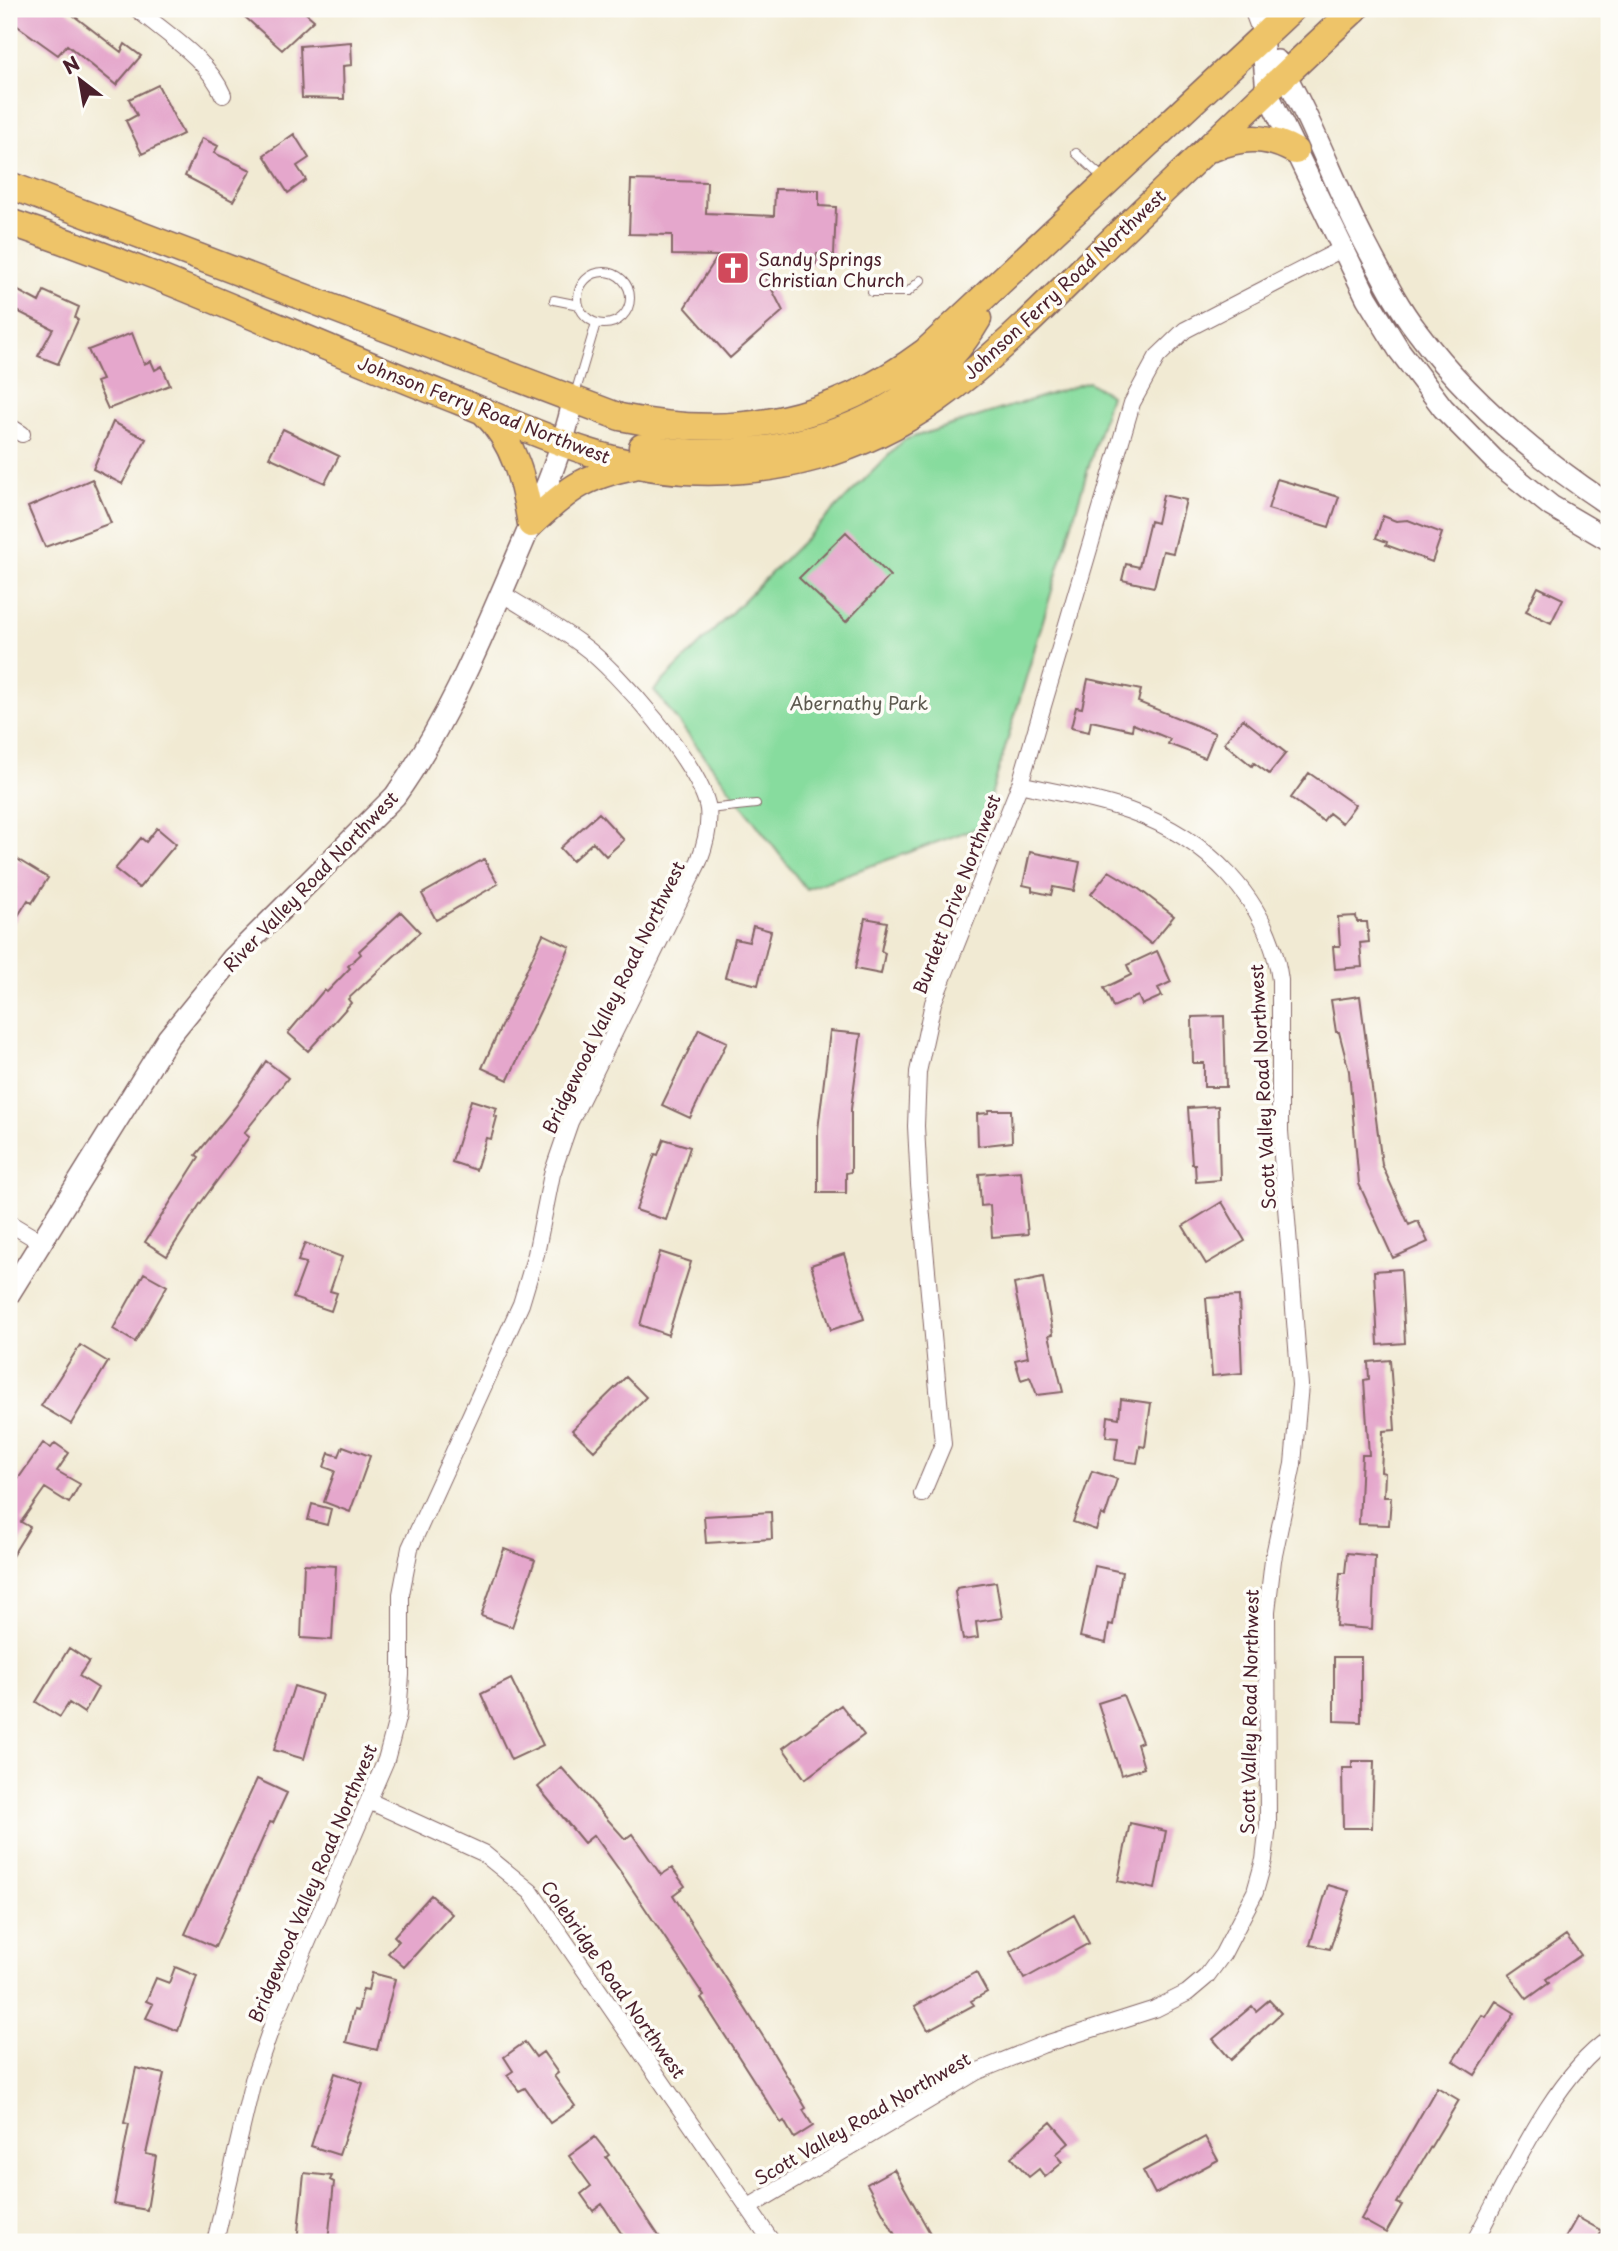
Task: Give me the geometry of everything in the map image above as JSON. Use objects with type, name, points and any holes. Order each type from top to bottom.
[{"type":"main road","points":[[9,185],[573,402],[620,417],[679,427],[754,425],[799,416],[855,396],[906,367],[946,336],[1292,9]]},
{"type":"main road","name":"Johnson Ferry Road Northwest","points":[[9,222],[118,262],[564,443],[639,465],[684,471],[761,470],[826,455],[898,424],[934,401],[990,356],[1355,9]]},
{"type":"main road","points":[[1205,152],[1251,138],[1269,139],[1295,150]]},
{"type":"main road","points":[[564,443],[600,438],[658,450],[722,453],[782,446],[825,435],[904,399],[936,374],[964,342],[994,290]]},
{"type":"main road","points":[[484,411],[500,430],[514,456],[531,524]]},
{"type":"main road","points":[[531,524],[565,491],[580,482],[639,465]]},
{"type":"street","points":[[137,9],[203,66],[218,82],[223,95]]},
{"type":"street","points":[[1252,9],[1295,150],[1342,249],[1381,322],[1443,408],[1495,461],[1551,506],[1609,540]]},
{"type":"street","points":[[1276,83],[1416,330],[1467,387],[1537,454],[1609,505]]},
{"type":"street","name":"Burdett Drive Northwest","points":[[922,1494],[943,1444],[919,1184],[916,1126],[919,1072],[933,1003],[1020,784],[1132,403],[1157,357],[1185,330],[1342,249]]},
{"type":"street","name":"River Valley Road Northwest","points":[[9,1294],[146,1070],[175,1029],[232,959],[395,796],[410,776],[473,663],[564,443],[573,402]]},
{"type":"street","name":"Bridgewood Valley Road Northwest","points":[[215,2242],[253,2080],[274,2020],[386,1760],[398,1715],[401,1594],[410,1548],[521,1304],[536,1254],[552,1174],[570,1122],[699,861],[706,841],[708,809],[697,777],[644,707],[584,646],[501,593]]},
{"type":"street","name":"Scott Valley Road Northwest","points":[[749,2207],[976,2072],[1042,2045],[1155,2009],[1187,1993],[1206,1977],[1223,1954],[1255,1892],[1264,1860],[1268,1825],[1267,1611],[1273,1560],[1293,1464],[1300,1385],[1280,1131],[1280,980],[1277,958],[1264,921],[1247,893],[1222,867],[1189,841],[1130,810],[1020,784]]},
{"type":"street","points":[[9,1223],[41,1242]]},
{"type":"street","name":"Colebridge Road Northwest","points":[[369,1801],[483,1853],[531,1892],[772,2242]]},
{"type":"street","points":[[1474,2242],[1554,2100],[1577,2069],[1609,2039]]},
{"type":"lane","points":[[1076,153],[1108,182]]},
{"type":"lane","points":[[606,272],[622,279],[631,294],[627,311],[614,323],[596,323],[588,319],[579,306],[580,289],[590,276],[606,272]]},
{"type":"lane","points":[[872,292],[908,292],[921,280]]},
{"type":"lane","points":[[554,300],[579,306]]},
{"type":"lane","points":[[573,402],[596,323]]},
{"type":"lane","points":[[708,809],[756,804]]},
{"type":"green space","name":"Abernathy Park","points":[[1088,382],[1110,395],[982,826],[806,889],[654,690],[904,440]]},
{"type":"building","points":[[9,9],[65,9],[121,52],[125,44],[141,56],[116,85],[67,45],[58,55],[9,20]]},
{"type":"building","points":[[236,9],[301,9],[314,20],[282,50]]},
{"type":"building","points":[[351,42],[352,65],[343,66],[344,99],[302,98],[300,46]]},
{"type":"building","points":[[158,85],[183,134],[142,154],[126,121],[137,115],[129,99]]},
{"type":"building","points":[[294,134],[309,158],[297,166],[306,180],[288,193],[264,155]]},
{"type":"building","points":[[202,138],[218,146],[214,153],[251,170],[233,201],[185,176]]},
{"type":"building","name":"Sandy Springs Christian Church","points":[[631,180],[707,182],[706,213],[774,216],[775,189],[819,190],[819,206],[836,207],[834,255],[817,254],[816,264],[758,262],[783,311],[730,358],[685,307],[718,256],[672,255],[672,235],[629,234]]},
{"type":"building","points":[[9,286],[39,302],[44,291],[79,307],[75,318],[78,320],[58,364],[38,356],[53,329],[9,307]]},
{"type":"building","points":[[132,333],[144,364],[151,361],[155,370],[162,366],[170,385],[108,409],[96,382],[102,380],[88,350]]},
{"type":"building","points":[[113,422],[146,439],[122,484],[93,469]]},
{"type":"building","points":[[283,429],[339,456],[325,483],[269,457]]},
{"type":"building","points":[[92,479],[111,523],[45,547],[28,507]]},
{"type":"building","points":[[1277,479],[1339,497],[1329,527],[1268,509]]},
{"type":"building","points":[[1163,495],[1186,500],[1173,553],[1163,551],[1154,587],[1122,580],[1126,564],[1139,567],[1150,521],[1157,523]]},
{"type":"building","points":[[1383,516],[1396,521],[1408,520],[1442,533],[1432,562],[1386,545],[1387,542],[1376,538]]},
{"type":"building","points":[[846,532],[890,576],[846,622],[799,578]]},
{"type":"building","points":[[1538,587],[1563,599],[1551,623],[1526,611]]},
{"type":"building","points":[[1088,679],[1141,690],[1138,702],[1215,733],[1205,758],[1168,744],[1170,739],[1133,724],[1132,730],[1091,721],[1089,732],[1071,728],[1076,707],[1082,708]]},
{"type":"building","points":[[1243,719],[1286,753],[1269,774],[1254,763],[1252,766],[1224,743]]},
{"type":"building","points":[[1309,773],[1355,805],[1342,823],[1329,813],[1323,821],[1291,798]]},
{"type":"building","points":[[599,813],[624,840],[606,856],[593,842],[572,861],[560,848]]},
{"type":"building","points":[[157,828],[176,844],[139,888],[115,869],[141,838],[146,842]]},
{"type":"building","points":[[1030,852],[1080,862],[1074,891],[1053,887],[1051,895],[1032,891],[1032,887],[1023,885]]},
{"type":"building","points":[[17,859],[48,878],[32,903],[28,900],[9,930],[9,872]]},
{"type":"building","points":[[484,859],[498,884],[436,920],[422,894]]},
{"type":"building","points":[[1109,871],[1139,889],[1174,916],[1151,944],[1091,894]]},
{"type":"building","points":[[401,912],[420,932],[348,999],[351,1003],[308,1051],[288,1033],[324,990],[327,992],[350,968],[348,966],[361,954],[359,951]]},
{"type":"building","points":[[1356,916],[1357,922],[1367,922],[1369,942],[1360,943],[1362,967],[1335,969],[1333,946],[1340,946],[1338,917]]},
{"type":"building","points":[[865,918],[887,922],[881,951],[885,953],[881,974],[855,969]]},
{"type":"building","points":[[753,926],[771,931],[758,985],[725,977],[735,939],[749,942]]},
{"type":"building","points":[[543,934],[570,947],[508,1080],[482,1068]]},
{"type":"building","points":[[1157,951],[1171,982],[1158,988],[1162,996],[1142,1005],[1138,996],[1113,1007],[1104,988],[1131,975],[1127,965]]},
{"type":"building","points":[[1360,996],[1382,1165],[1409,1225],[1418,1221],[1428,1242],[1393,1258],[1359,1184],[1349,1071],[1339,1032],[1336,1032],[1331,1000]]},
{"type":"building","points":[[1224,1016],[1226,1087],[1204,1087],[1204,1063],[1193,1063],[1192,1017]]},
{"type":"building","points":[[699,1029],[727,1042],[690,1118],[662,1105]]},
{"type":"building","points":[[830,1031],[861,1034],[851,1109],[851,1172],[846,1173],[846,1193],[818,1193],[818,1130]]},
{"type":"building","points":[[266,1061],[288,1078],[244,1133],[249,1137],[200,1204],[167,1256],[145,1242],[199,1157],[196,1155],[236,1106]]},
{"type":"building","points":[[471,1100],[497,1108],[491,1139],[486,1138],[476,1170],[452,1162]]},
{"type":"building","points":[[1218,1106],[1220,1180],[1196,1182],[1188,1108]]},
{"type":"building","points":[[989,1110],[1011,1110],[1012,1142],[978,1146],[977,1114],[988,1113]]},
{"type":"building","points":[[664,1139],[690,1147],[666,1220],[636,1210],[655,1154],[658,1155]]},
{"type":"building","points":[[1021,1171],[1028,1234],[992,1237],[990,1205],[981,1206],[979,1174]]},
{"type":"building","points":[[1222,1202],[1245,1241],[1206,1264],[1183,1226]]},
{"type":"building","points":[[305,1243],[342,1257],[330,1291],[337,1293],[331,1311],[293,1298],[306,1263],[298,1261]]},
{"type":"building","points":[[660,1252],[691,1262],[668,1335],[640,1325]]},
{"type":"building","points":[[844,1254],[864,1319],[831,1330],[811,1265]]},
{"type":"building","points":[[1401,1269],[1405,1343],[1378,1345],[1374,1271]]},
{"type":"building","points":[[144,1273],[167,1286],[135,1342],[113,1329]]},
{"type":"building","points":[[1043,1278],[1053,1334],[1049,1335],[1063,1392],[1037,1395],[1030,1377],[1021,1380],[1015,1360],[1028,1357],[1014,1284]]},
{"type":"building","points":[[1239,1296],[1242,1373],[1212,1376],[1206,1298]]},
{"type":"building","points":[[80,1345],[108,1362],[71,1424],[41,1406]]},
{"type":"building","points":[[1390,1360],[1395,1430],[1383,1431],[1381,1472],[1385,1473],[1384,1497],[1391,1497],[1389,1525],[1359,1524],[1362,1455],[1369,1455],[1364,1380],[1369,1379],[1368,1362]]},
{"type":"building","points":[[626,1377],[646,1397],[594,1451],[572,1430]]},
{"type":"building","points":[[1121,1399],[1151,1403],[1145,1447],[1140,1446],[1137,1463],[1115,1460],[1118,1438],[1106,1437],[1108,1416],[1119,1418]]},
{"type":"building","points":[[43,1443],[51,1448],[55,1443],[69,1453],[57,1471],[80,1484],[69,1503],[45,1488],[21,1522],[30,1527],[9,1561],[9,1492]]},
{"type":"building","points":[[343,1446],[370,1456],[350,1512],[324,1502],[335,1471],[324,1467],[329,1453],[339,1456]]},
{"type":"building","points":[[1092,1471],[1117,1479],[1105,1516],[1101,1514],[1096,1530],[1073,1522]]},
{"type":"building","points":[[312,1504],[331,1509],[327,1525],[308,1520]]},
{"type":"building","points":[[771,1512],[772,1539],[706,1543],[704,1516]]},
{"type":"building","points":[[504,1549],[535,1560],[512,1627],[481,1616]]},
{"type":"building","points":[[1347,1553],[1375,1556],[1372,1629],[1336,1626],[1340,1573],[1345,1573]]},
{"type":"building","points":[[304,1564],[336,1566],[332,1640],[301,1638]]},
{"type":"building","points":[[1095,1566],[1122,1572],[1113,1625],[1109,1624],[1106,1643],[1080,1637]]},
{"type":"building","points":[[996,1582],[1002,1618],[976,1622],[978,1638],[963,1640],[955,1592],[957,1588]]},
{"type":"building","points":[[69,1648],[89,1661],[79,1676],[98,1688],[84,1713],[69,1703],[60,1717],[36,1702]]},
{"type":"building","points":[[1334,1657],[1361,1657],[1361,1722],[1334,1721]]},
{"type":"building","points":[[511,1679],[543,1745],[511,1760],[481,1694]]},
{"type":"building","points":[[294,1686],[322,1695],[304,1759],[274,1750]]},
{"type":"building","points":[[1123,1695],[1142,1742],[1137,1744],[1144,1768],[1121,1775],[1098,1703]]},
{"type":"building","points":[[841,1705],[864,1735],[805,1779],[783,1748]]},
{"type":"building","points":[[1352,1761],[1374,1761],[1372,1828],[1343,1828],[1342,1768],[1352,1768]]},
{"type":"building","points":[[561,1767],[625,1839],[632,1834],[661,1875],[672,1868],[685,1886],[673,1895],[766,2041],[806,2108],[803,2110],[813,2126],[794,2138],[784,2121],[781,2123],[701,1998],[704,1996],[594,1835],[584,1843],[538,1787]]},
{"type":"building","points":[[257,1779],[287,1793],[273,1823],[270,1822],[215,1947],[185,1934]]},
{"type":"building","points":[[1130,1823],[1166,1831],[1155,1889],[1118,1881]]},
{"type":"building","points":[[1328,1885],[1349,1891],[1330,1949],[1310,1945]]},
{"type":"building","points":[[431,1895],[452,1914],[404,1967],[388,1953],[399,1941],[394,1936]]},
{"type":"building","points":[[1074,1915],[1089,1943],[1024,1979],[1010,1952]]},
{"type":"building","points":[[1566,1935],[1581,1955],[1546,1979],[1549,1983],[1527,1999],[1509,1975]]},
{"type":"building","points":[[175,1967],[197,1976],[178,2031],[146,2018],[153,2004],[146,2001],[156,1978],[169,1983]]},
{"type":"building","points":[[976,1972],[987,1992],[971,2001],[974,2005],[928,2030],[915,2006]]},
{"type":"building","points":[[372,1973],[395,1979],[377,2050],[346,2042],[354,2010],[358,2011],[363,1989],[368,1990]]},
{"type":"building","points":[[1269,2000],[1281,2013],[1231,2060],[1213,2039],[1252,2006],[1256,2011]]},
{"type":"building","points":[[1496,2001],[1515,2013],[1475,2075],[1453,2061],[1482,2015],[1486,2017]]},
{"type":"building","points":[[525,2042],[536,2057],[543,2052],[558,2073],[554,2076],[575,2106],[550,2123],[525,2088],[519,2091],[507,2075],[513,2071],[504,2057]]},
{"type":"building","points":[[136,2068],[164,2074],[146,2154],[156,2156],[147,2210],[114,2204],[129,2124],[124,2123]]},
{"type":"building","points":[[335,2073],[363,2083],[339,2155],[311,2146]]},
{"type":"building","points":[[1437,2087],[1459,2100],[1397,2203],[1402,2205],[1386,2233],[1361,2219]]},
{"type":"building","points":[[1051,2122],[1069,2143],[1056,2154],[1063,2162],[1045,2177],[1039,2169],[1029,2177],[1011,2157]]},
{"type":"building","points":[[595,2137],[663,2242],[627,2242],[602,2204],[593,2211],[581,2194],[591,2186],[569,2156]]},
{"type":"building","points":[[1205,2137],[1218,2160],[1155,2194],[1143,2171]]},
{"type":"building","points":[[894,2169],[930,2233],[914,2242],[899,2242],[867,2184]]},
{"type":"building","points":[[304,2173],[332,2176],[330,2180],[334,2182],[328,2242],[297,2242]]},
{"type":"building","points":[[1577,2217],[1602,2231],[1596,2242],[1563,2242]]},
{"type":"place","name":"Sandy Springs Christian Church","points":[[733,268]]}]
